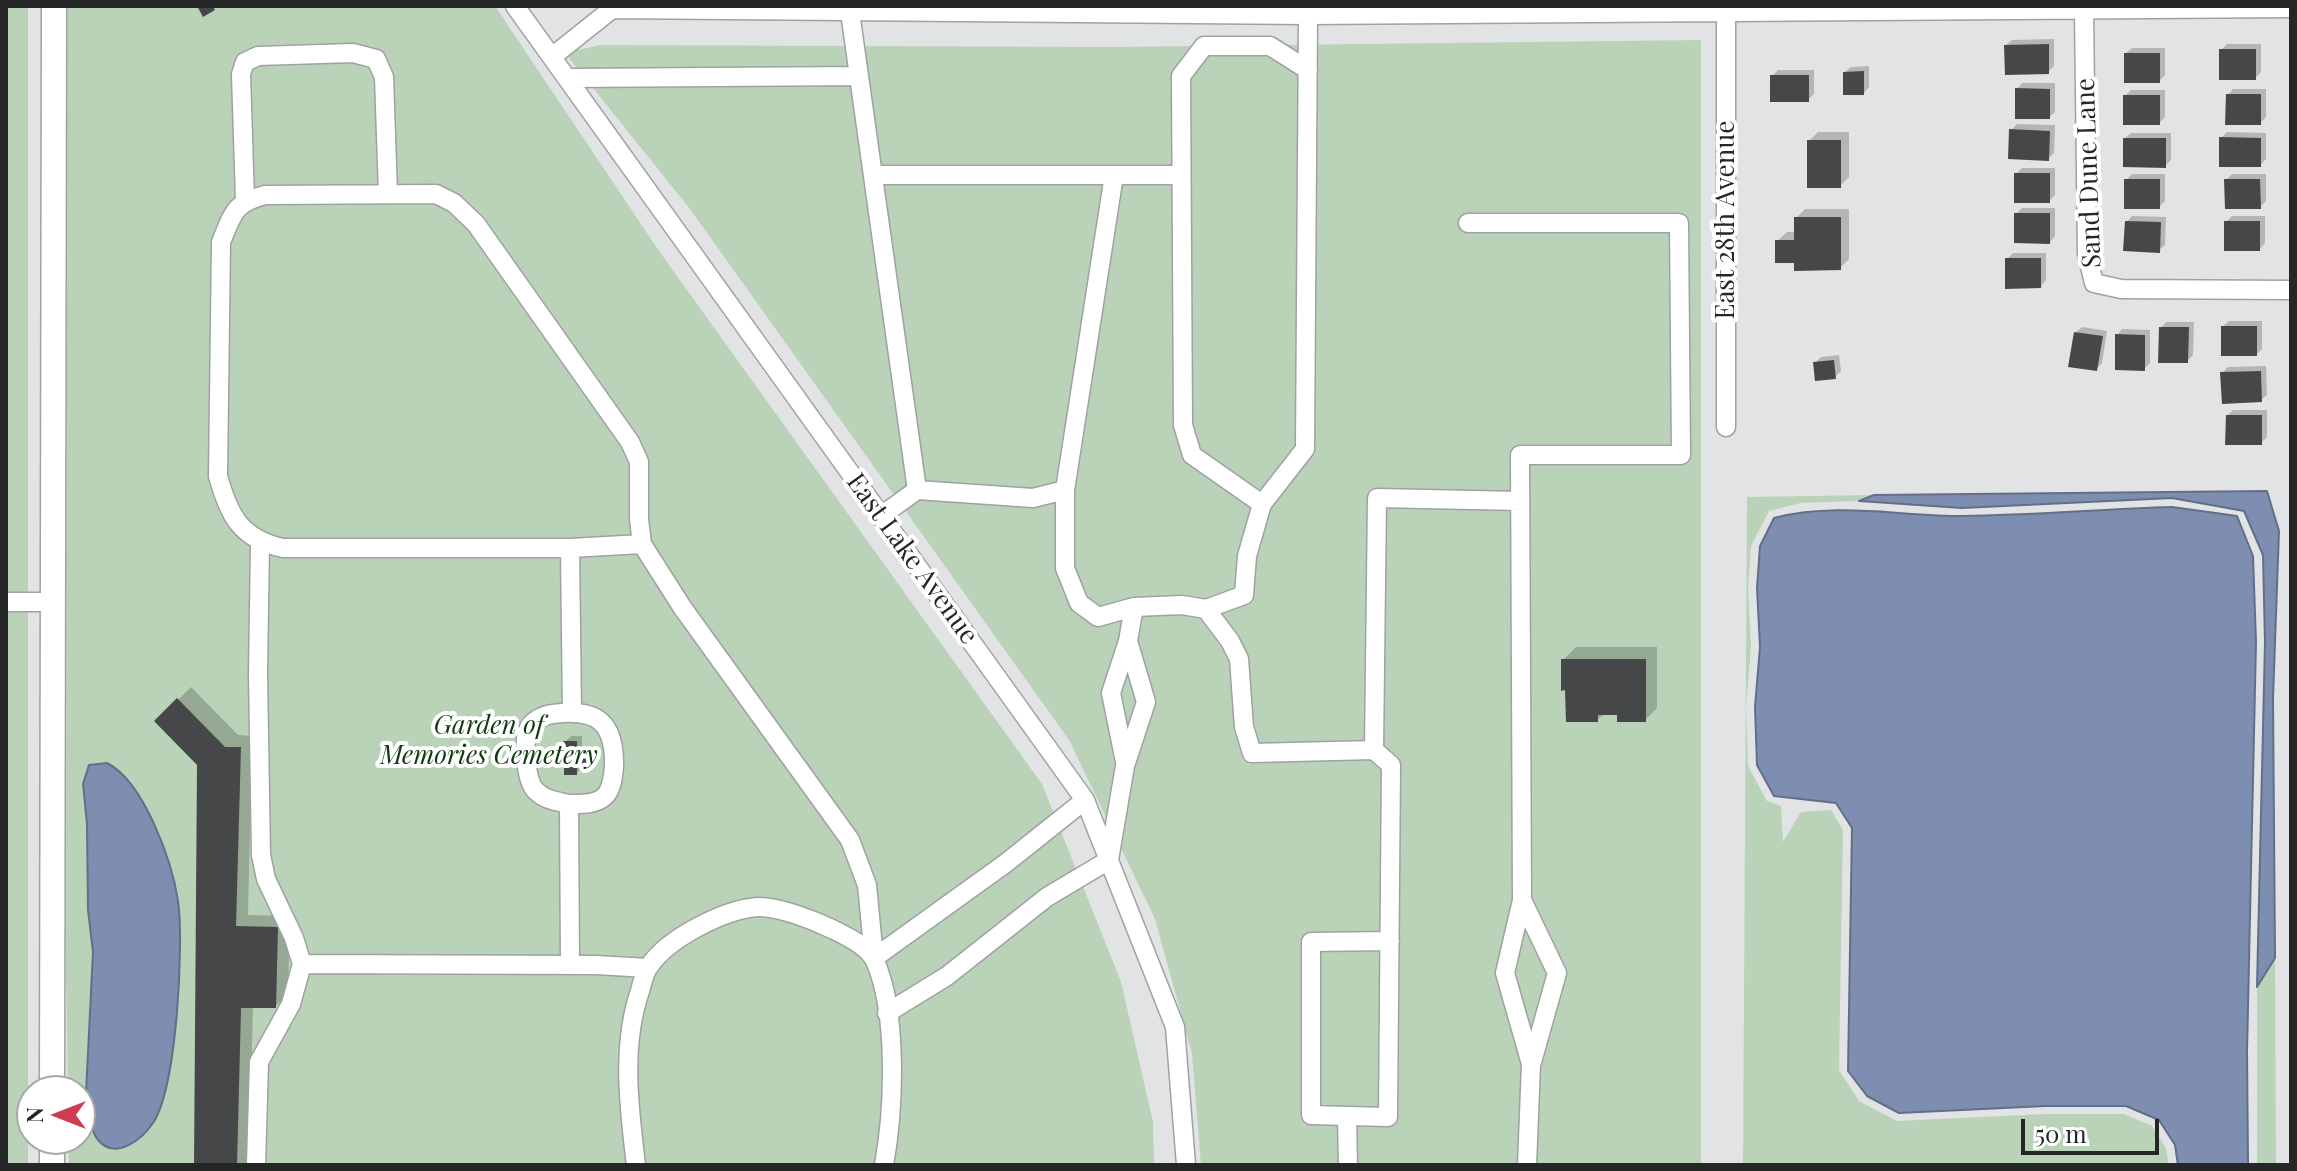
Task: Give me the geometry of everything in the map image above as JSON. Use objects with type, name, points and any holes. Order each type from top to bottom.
[{"type":"main road","points":[[52,1075],[54,6]]},
{"type":"street","name":"East Lake Avenue","points":[[515,6],[1085,800],[1175,1027],[1186,1165]]},
{"type":"street","points":[[553,56],[613,7],[1308,15],[2291,8]]},
{"type":"street","name":"Sand Dune Lane","points":[[2084,10],[2087,254],[2094,283],[2121,289],[2291,290]]},
{"type":"street","points":[[850,12],[917,490]]},
{"type":"street","name":"East 28th Avenue","points":[[1726,13],[1726,427]]},
{"type":"street","points":[[1114,175],[1065,490],[1065,568],[1079,603],[1098,617],[1134,607],[1182,605],[1206,609],[1244,595],[1247,556],[1262,504],[1305,449],[1308,15]]},
{"type":"street","points":[[1262,504],[1192,455],[1183,425],[1181,76],[1204,46],[1270,46],[1308,70]]},
{"type":"street","points":[[245,200],[241,74],[245,62],[258,56],[353,53],[376,59],[384,77],[388,194]]},
{"type":"street","points":[[569,78],[859,76]]},
{"type":"street","points":[[873,175],[1181,175]]},
{"type":"street","points":[[642,544],[570,548],[283,548],[260,543],[241,527],[231,513],[218,476],[221,242],[232,216],[245,200],[265,195],[436,194],[454,203],[476,224],[630,442],[639,462],[642,544],[682,607],[850,840],[867,885],[874,958],[887,1013],[892,1069],[890,1128],[884,1165]]},
{"type":"street","points":[[1468,223],[1679,223],[1681,455],[1520,455],[1522,900],[1505,973],[1531,1064]]},
{"type":"street","points":[[881,516],[917,490],[1033,498],[1065,490]]},
{"type":"street","points":[[1374,750],[1377,498],[1520,501]]},
{"type":"street","points":[[256,1165],[259,1062],[291,1004],[302,964],[294,938],[266,879],[261,855],[258,674],[260,543]]},
{"type":"street","points":[[570,548],[572,713]]},
{"type":"street","points":[[6,602],[53,602]]},
{"type":"street","points":[[1125,766],[1111,693],[1128,641],[1134,607]]},
{"type":"street","points":[[1206,609],[1230,641],[1239,659],[1244,727],[1252,753],[1374,750],[1391,765],[1390,941],[1388,1117],[1311,1115],[1311,942],[1390,941]]},
{"type":"street","points":[[887,1013],[947,976],[1047,897],[1109,860],[1125,766],[1146,702],[1128,641]]},
{"type":"street","points":[[572,713],[595,717],[608,727],[613,743],[613,781],[604,797],[588,803],[569,804],[549,800],[535,790],[528,777],[528,730],[537,719],[550,714],[572,713]]},
{"type":"street","points":[[874,958],[1006,863],[1085,800]]},
{"type":"street","points":[[569,804],[570,965]]},
{"type":"street","points":[[1522,900],[1557,973],[1531,1064],[1527,1165]]},
{"type":"street","points":[[636,1165],[629,1053],[632,1015],[648,968],[672,943],[705,923],[730,913],[759,907],[823,925],[851,938],[874,958]]},
{"type":"street","points":[[302,964],[648,968]]},
{"type":"street","points":[[1347,1117],[1348,1165]]},
{"type":"green space","points":[[6,6],[28,6],[28,1075],[16,1075],[16,1155],[28,1155],[28,1165],[6,1165]]},
{"type":"green space","name":"Garden of Memories Cemetery","points":[[67,6],[495,6],[659,251],[1042,784],[1121,982],[1153,1122],[1154,1165],[69,1165],[69,1155],[96,1155],[96,1075],[68,1075]]},
{"type":"green space","points":[[1701,40],[1701,1165],[1201,1165],[1192,1054],[1155,919],[1069,740],[690,209],[565,53],[600,45],[1112,47]]},
{"type":"green space","points":[[1874,495],[1859,501],[1801,503],[1769,511],[1751,546],[1748,588],[1751,646],[1746,707],[1748,766],[1767,801],[1781,806],[1783,842],[1801,812],[1831,810],[1843,830],[1839,1070],[1859,1101],[1897,1121],[2045,1114],[2124,1114],[2152,1126],[2166,1148],[2169,1165],[1743,1165],[1747,497]]},
{"type":"green space","points":[[2275,958],[2276,1165],[2257,1165],[2257,987]]},
{"type":"water","points":[[2267,491],[2279,531],[2273,698],[2275,958],[2257,987],[2265,642],[2263,555],[2244,511],[2172,498],[1962,508],[1859,501],[1874,495]]},
{"type":"water","points":[[2172,507],[2237,516],[2253,556],[2256,642],[2247,1052],[2248,1165],[2178,1165],[2175,1145],[2159,1120],[2126,1106],[2045,1106],[1899,1113],[1867,1096],[1848,1071],[1852,828],[1836,803],[1774,796],[1757,765],[1755,707],[1760,647],[1757,588],[1760,546],[1774,518],[1798,513],[1845,510],[1963,516]]},
{"type":"water","points":[[107,763],[133,787],[144,804],[170,865],[180,921],[177,1015],[168,1079],[153,1123],[136,1141],[120,1148],[105,1146],[96,1137],[96,1075],[87,1075],[93,952],[88,910],[87,824],[83,784],[89,765]]},
{"type":"building","points":[[197,6],[213,6],[215,10],[203,17]]},
{"type":"building","points":[[2049,44],[2049,74],[2005,75],[2004,45]]},
{"type":"building","points":[[2219,49],[2256,49],[2256,80],[2219,80]]},
{"type":"building","points":[[2124,53],[2160,53],[2160,83],[2124,83]]},
{"type":"building","points":[[1864,71],[1864,95],[1843,95],[1843,72]]},
{"type":"building","points":[[1770,75],[1809,75],[1809,102],[1770,102]]},
{"type":"building","points":[[2015,88],[2050,89],[2050,119],[2015,119]]},
{"type":"building","points":[[2226,94],[2261,94],[2261,125],[2225,125]]},
{"type":"building","points":[[2123,95],[2160,95],[2160,125],[2123,125]]},
{"type":"building","points":[[2009,129],[2050,131],[2049,161],[2008,159]]},
{"type":"building","points":[[2219,137],[2261,138],[2261,167],[2219,167]]},
{"type":"building","points":[[2123,138],[2166,138],[2166,168],[2123,167]]},
{"type":"building","points":[[1807,140],[1841,140],[1841,188],[1807,188]]},
{"type":"building","points":[[2014,173],[2050,173],[2050,203],[2014,203]]},
{"type":"building","points":[[2124,179],[2160,179],[2160,209],[2124,209]]},
{"type":"building","points":[[2224,179],[2260,179],[2261,209],[2225,209]]},
{"type":"building","points":[[2014,213],[2050,213],[2050,244],[2014,243]]},
{"type":"building","points":[[1794,217],[1841,217],[1841,270],[1794,271],[1794,263],[1775,263],[1775,240],[1794,240]]},
{"type":"building","points":[[2125,221],[2161,222],[2160,253],[2123,251]]},
{"type":"building","points":[[2224,221],[2260,221],[2260,251],[2224,251]]},
{"type":"building","points":[[2005,258],[2041,258],[2041,288],[2005,289]]},
{"type":"building","points":[[2221,326],[2257,326],[2257,356],[2221,356]]},
{"type":"building","points":[[2159,327],[2189,327],[2188,363],[2158,363]]},
{"type":"building","points":[[2074,332],[2103,336],[2097,371],[2068,367]]},
{"type":"building","points":[[2115,334],[2145,335],[2145,371],[2115,370]]},
{"type":"building","points":[[1834,360],[1836,379],[1815,381],[1813,362]]},
{"type":"building","points":[[2261,371],[2262,402],[2222,404],[2220,372]]},
{"type":"building","points":[[2226,415],[2262,415],[2262,445],[2225,445]]},
{"type":"building","points":[[1561,659],[1646,659],[1646,722],[1617,722],[1617,715],[1598,715],[1598,722],[1566,722],[1565,690],[1561,691]]},
{"type":"building","points":[[177,698],[225,747],[241,747],[236,926],[278,927],[276,1008],[241,1008],[237,1165],[194,1165],[197,765],[154,721]]},
{"type":"building","points":[[563,741],[577,741],[577,751],[587,751],[587,765],[577,765],[577,775],[564,775],[564,765],[554,765],[554,751],[563,751]]}]
